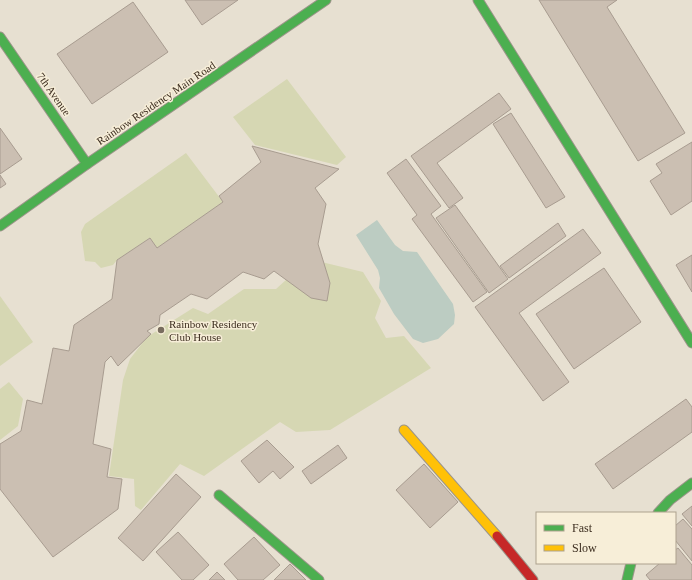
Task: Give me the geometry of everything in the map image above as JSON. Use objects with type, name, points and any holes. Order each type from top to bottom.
[{"type":"street","name":"Rainbow Residency Main Road","points":[[0,226],[87,164],[326,0]]},
{"type":"street","points":[[478,0],[692,343]]},
{"type":"street","name":"7th Avenue","points":[[0,37],[87,164]]},
{"type":"street","points":[[404,430],[500,538],[533,580]]},
{"type":"street","points":[[659,512],[670,500],[692,483]]},
{"type":"street","points":[[219,495],[319,580]]},
{"type":"street","points":[[627,580],[631,564]]},
{"type":"green space","points":[[287,79],[346,157],[337,165],[255,145],[233,117]]},
{"type":"green space","points":[[186,153],[223,202],[157,248],[150,238],[117,260],[113,265],[101,268],[95,262],[85,261],[81,232],[85,224]]},
{"type":"green space","points":[[309,259],[363,272],[381,301],[375,318],[386,338],[404,336],[431,368],[330,430],[296,432],[280,422],[204,476],[180,464],[141,510],[135,506],[134,479],[109,476],[123,380],[130,359],[147,337],[193,308],[208,314],[244,289],[276,289]]},
{"type":"green space","points":[[0,296],[33,342],[0,366]]},
{"type":"green space","points":[[9,382],[23,399],[18,426],[0,440],[0,389]]},
{"type":"shaded area","points":[[377,220],[395,245],[403,251],[417,252],[453,304],[455,315],[454,324],[438,339],[423,343],[413,339],[394,314],[379,288],[380,278],[378,270],[356,235]]},
{"type":"building","points":[[185,0],[238,0],[202,25]]},
{"type":"building","points":[[539,0],[617,0],[607,7],[685,133],[638,161]]},
{"type":"building","points":[[133,2],[168,52],[92,104],[57,54]]},
{"type":"building","points":[[499,93],[511,109],[437,163],[463,198],[449,208],[411,156]]},
{"type":"building","points":[[511,113],[565,197],[546,208],[493,124]]},
{"type":"building","points":[[0,128],[22,159],[0,174]]},
{"type":"building","points":[[692,142],[692,201],[671,215],[650,181],[662,173],[656,164]]},
{"type":"building","points":[[252,146],[339,169],[315,188],[326,204],[318,244],[330,283],[327,301],[311,298],[274,271],[264,279],[243,272],[207,299],[191,294],[160,315],[159,324],[147,331],[151,334],[118,366],[111,356],[105,362],[93,444],[111,449],[107,477],[122,479],[118,509],[53,557],[0,489],[0,444],[21,431],[27,400],[42,404],[53,348],[69,351],[74,325],[112,299],[117,260],[150,238],[157,248],[223,202],[219,196],[261,162]]},
{"type":"building","points":[[406,159],[441,206],[431,214],[487,292],[473,302],[412,219],[417,215],[387,173]]},
{"type":"building","points":[[0,175],[6,184],[0,188]]},
{"type":"building","points":[[455,205],[508,279],[489,293],[436,218]]},
{"type":"building","points":[[558,223],[566,236],[509,278],[500,266]]},
{"type":"building","points":[[583,229],[601,253],[519,313],[569,382],[543,401],[475,307]]},
{"type":"building","points":[[692,255],[692,292],[676,265]]},
{"type":"building","points":[[604,268],[641,322],[574,369],[536,314]]},
{"type":"building","points":[[686,399],[692,407],[692,432],[613,489],[595,464]]},
{"type":"building","points":[[267,440],[294,467],[280,479],[273,471],[259,483],[241,461]]},
{"type":"building","points":[[338,445],[347,458],[311,484],[302,471]]},
{"type":"building","points":[[424,464],[458,502],[430,528],[396,490]]},
{"type":"building","points":[[176,474],[201,497],[143,561],[118,538]]},
{"type":"building","points":[[692,506],[692,526],[682,514]]},
{"type":"building","points":[[683,519],[692,529],[692,561],[676,541],[676,525]]},
{"type":"building","points":[[178,532],[209,565],[193,580],[182,580],[156,552]]},
{"type":"building","points":[[254,537],[280,565],[263,580],[238,580],[224,564]]},
{"type":"building","points":[[678,548],[692,565],[692,580],[650,580],[646,575],[659,564],[676,564],[676,549]]},
{"type":"building","points":[[290,564],[306,580],[274,580]]},
{"type":"building","points":[[217,572],[225,580],[209,580]]},
{"type":"traffic: fast","points":[[0,226],[87,164],[326,0]]},
{"type":"traffic: fast","points":[[478,0],[692,343]]},
{"type":"traffic: fast","points":[[0,37],[87,164]]},
{"type":"traffic: fast","points":[[659,512],[670,500],[692,483]]},
{"type":"traffic: fast","points":[[219,495],[319,580]]},
{"type":"traffic: fast","points":[[627,580],[631,564]]},
{"type":"traffic: slow","points":[[404,430],[497,536]]},
{"type":"traffic: jam","points":[[497,536],[533,580]]},
{"type":"place","name":"Rainbow Residency Club House","points":[[161,330]]}]
